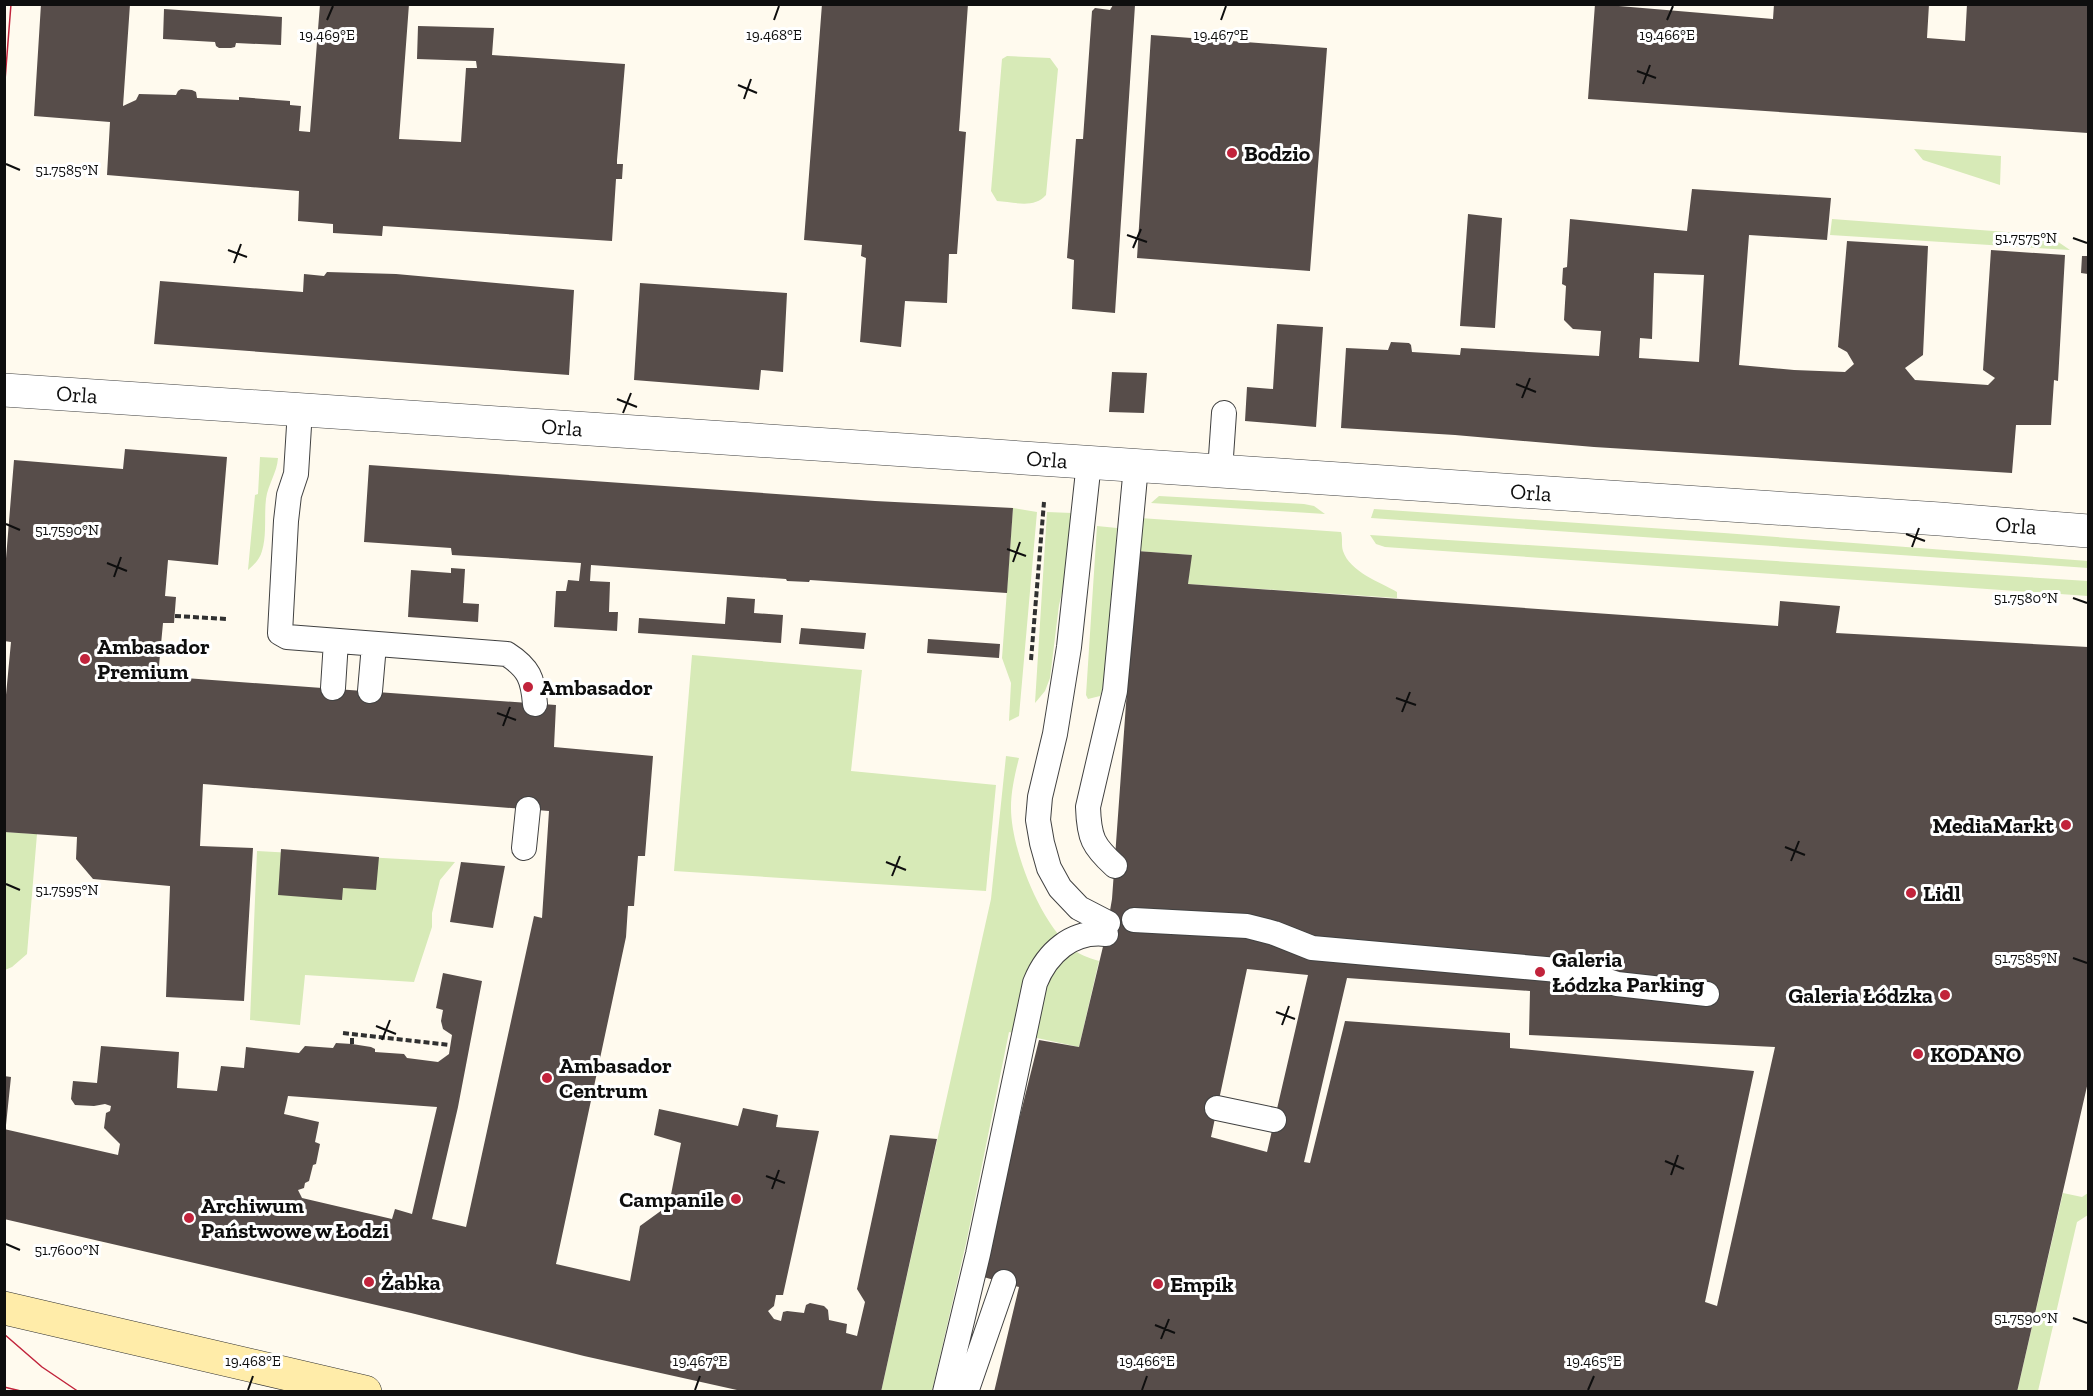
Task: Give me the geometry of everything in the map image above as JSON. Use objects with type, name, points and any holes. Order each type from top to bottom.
[{"type":"main road","points":[[4,1308],[365,1392]]},
{"type":"street","name":"Orla","points":[[4,390],[2088,531]]},
{"type":"lane","points":[[300,410],[296,474],[288,495],[280,633],[287,637],[507,654],[527,670],[534,684],[535,704]]},
{"type":"lane","points":[[1220,471],[1224,413]]},
{"type":"lane","points":[[945,1392],[978,1254],[1035,983],[1041,966],[1055,950],[1080,935],[1096,933],[1107,928],[1079,908],[1060,888],[1049,868],[1038,820],[1040,797],[1055,734],[1069,647],[1089,462]]},
{"type":"lane","points":[[1115,866],[1095,846],[1089,826],[1088,807],[1115,691],[1136,466]]},
{"type":"lane","points":[[333,688],[336,641]]},
{"type":"lane","points":[[370,691],[374,645]]},
{"type":"lane","points":[[524,848],[528,809]]},
{"type":"lane","points":[[1134,920],[1246,926],[1274,933],[1312,948],[1580,972],[1617,984],[1707,994]]},
{"type":"lane","points":[[1217,1108],[1274,1120]]},
{"type":"lane","points":[[966,1392],[1004,1282]]},
{"type":"path","points":[[1030,665],[1044,502]]},
{"type":"path","points":[[175,616],[227,619]]},
{"type":"path","points":[[343,1033],[450,1045]]},
{"type":"path","points":[[352,1035],[352,1044]]},
{"type":"green space","points":[[1007,56],[1050,58],[1058,69],[1046,195],[1036,202],[997,201],[991,191],[1002,59]]},
{"type":"green space","points":[[1914,149],[2001,156],[2000,185],[1923,160]]},
{"type":"green space","points":[[1832,219],[2048,235],[2070,250],[1830,235]]},
{"type":"green space","points":[[260,457],[278,458],[266,499],[262,551],[260,557],[248,570],[255,495],[258,494]]},
{"type":"green space","points":[[1159,496],[1304,504],[1314,506],[1325,514],[1151,503]]},
{"type":"green space","points":[[1013,508],[1037,512],[1019,716],[1009,721],[1011,683],[1002,658]]},
{"type":"green space","points":[[1374,509],[2088,561],[2088,568],[1371,518]]},
{"type":"green space","points":[[1047,512],[1072,513],[1068,569],[1059,605],[1050,678],[1045,691],[1035,703]]},
{"type":"green space","points":[[1140,518],[1341,532],[1343,551],[1352,565],[1366,576],[1397,592],[1397,598],[1188,584],[1191,555],[1137,551]]},
{"type":"green space","points":[[1097,526],[1117,528],[1109,671],[1100,696],[1088,699],[1086,695]]},
{"type":"green space","points":[[1370,535],[2088,581],[2088,596],[1385,547],[1376,544]]},
{"type":"green space","points":[[692,655],[862,670],[851,771],[996,785],[986,891],[674,871]]},
{"type":"green space","points":[[1006,756],[1019,758],[1012,795],[1012,824],[1021,862],[1038,902],[1048,920],[1070,947],[1076,952],[1099,961],[1079,1047],[1009,1032],[967,1239],[932,1391],[881,1392],[991,899]]},
{"type":"green space","points":[[4,832],[37,834],[27,954],[5,970]]},
{"type":"green space","points":[[257,851],[455,862],[440,880],[432,913],[432,927],[414,982],[305,975],[300,1025],[250,1020]]},
{"type":"green space","points":[[2063,1193],[2082,1197],[2088,1193],[2088,1215],[2077,1222],[2038,1391],[2017,1392]]},
{"type":"building","points":[[41,4],[130,4],[123,106],[136,100],[139,94],[176,95],[181,89],[196,92],[197,98],[239,100],[239,97],[290,101],[290,105],[301,106],[299,131],[310,132],[320,4],[409,4],[399,139],[461,142],[466,68],[477,68],[476,61],[417,59],[418,26],[494,28],[492,55],[625,64],[617,160],[617,164],[623,164],[622,179],[616,179],[612,241],[383,226],[382,236],[333,233],[333,224],[298,221],[299,191],[107,175],[110,122],[34,116]]},
{"type":"building","points":[[822,4],[968,4],[959,131],[966,132],[957,254],[949,254],[947,303],[905,301],[901,347],[860,342],[866,258],[861,256],[862,245],[804,240]]},
{"type":"building","points":[[1595,4],[1773,19],[1774,4],[1929,4],[1927,38],[1965,41],[1967,4],[2088,4],[2088,133],[1588,99]]},
{"type":"building","points":[[1113,5],[1135,5],[1115,313],[1072,309],[1074,260],[1067,258],[1076,139],[1083,139],[1092,11],[1095,8],[1110,10]]},
{"type":"building","points":[[164,9],[282,17],[281,45],[236,43],[235,47],[219,48],[215,42],[163,39]]},
{"type":"building","name":"Bodzio","points":[[1151,35],[1327,48],[1310,271],[1137,258]]},
{"type":"building","points":[[1692,189],[1831,198],[1827,240],[1749,235],[1739,365],[1794,370],[1845,372],[1854,364],[1847,352],[1838,347],[1847,241],[1928,246],[1923,355],[1905,368],[1915,380],[1988,385],[1995,378],[1983,370],[1991,250],[2065,255],[2058,381],[2054,380],[2051,425],[2016,425],[2012,473],[1594,447],[1341,428],[1346,348],[1388,350],[1391,342],[1409,343],[1412,352],[1460,355],[1461,348],[1599,356],[1601,331],[1573,329],[1564,320],[1566,286],[1562,284],[1563,268],[1567,267],[1570,219],[1687,231]],"holes":[[[1654,273],[1704,275],[1699,362],[1639,358],[1640,338],[1652,339]]]},
{"type":"building","points":[[1468,214],[1502,218],[1495,328],[1460,326]]},
{"type":"building","points":[[2082,256],[2088,256],[2088,274],[2081,273]]},
{"type":"building","points":[[327,272],[396,274],[574,290],[569,375],[154,344],[160,281],[303,292],[304,274],[324,276]]},
{"type":"building","points":[[640,283],[787,293],[783,372],[761,370],[759,390],[634,380]]},
{"type":"building","points":[[1277,324],[1323,327],[1316,427],[1245,421],[1247,387],[1273,389]]},
{"type":"building","points":[[1112,372],[1147,373],[1144,413],[1109,412]]},
{"type":"building","points":[[125,449],[227,457],[218,565],[168,560],[165,596],[176,597],[174,623],[163,623],[158,676],[556,705],[554,747],[653,756],[645,856],[638,856],[634,906],[628,906],[626,937],[556,1264],[630,1281],[640,1226],[669,1205],[681,1143],[654,1135],[659,1109],[738,1126],[743,1108],[778,1115],[776,1127],[819,1131],[783,1295],[776,1295],[774,1306],[768,1311],[774,1319],[781,1321],[783,1312],[804,1313],[806,1305],[810,1303],[824,1306],[828,1310],[829,1320],[847,1324],[846,1333],[857,1336],[865,1302],[857,1289],[890,1135],[937,1139],[881,1392],[746,1392],[4,1219],[4,1129],[118,1155],[120,1144],[104,1128],[106,1113],[110,1111],[111,1106],[105,1104],[75,1105],[71,1099],[73,1081],[97,1083],[101,1046],[179,1052],[177,1088],[217,1091],[221,1066],[244,1068],[246,1047],[299,1053],[305,1046],[333,1048],[336,1043],[352,1044],[371,1047],[375,1049],[375,1052],[404,1054],[407,1058],[438,1062],[449,1054],[452,1035],[443,1029],[441,1021],[443,1010],[436,1008],[443,973],[482,981],[458,1107],[432,1219],[466,1227],[534,916],[542,918],[549,811],[203,784],[200,846],[253,848],[244,1001],[166,997],[170,886],[93,879],[76,859],[77,837],[4,832],[4,716],[11,642],[4,641],[4,583],[14,460],[123,469]],"holes":[[[288,1096],[437,1107],[412,1214],[395,1209],[392,1219],[302,1198],[298,1190],[304,1188],[305,1183],[309,1181],[313,1165],[316,1164],[320,1144],[315,1142],[319,1122],[284,1114]]]},
{"type":"building","points":[[369,465],[875,501],[1013,508],[1007,593],[810,580],[809,582],[787,581],[786,579],[591,565],[590,581],[610,582],[609,612],[618,612],[617,631],[554,627],[556,591],[566,591],[568,580],[579,581],[581,563],[452,555],[451,548],[364,542]]},
{"type":"building","points":[[1137,551],[1192,555],[1188,584],[1778,626],[1780,601],[1840,606],[1836,633],[2088,647],[2088,1082],[2017,1392],[994,1392],[1019,1287],[980,1276],[1039,1040],[1079,1047],[1112,899]],"holes":[[[1247,969],[1308,975],[1267,1152],[1211,1137]],[[1347,978],[1530,991],[1529,1035],[1775,1047],[1717,1306],[1705,1302],[1754,1071],[1510,1048],[1510,1033],[1345,1021],[1310,1163],[1304,1162]]]},
{"type":"building","points":[[451,568],[465,569],[463,603],[479,604],[478,622],[408,617],[411,570],[451,573]]},
{"type":"building","points":[[727,597],[755,599],[754,613],[783,615],[781,643],[638,633],[639,618],[725,624]]},
{"type":"building","points":[[801,628],[866,633],[864,649],[799,644]]},
{"type":"building","points":[[928,639],[1000,644],[999,658],[927,653]]},
{"type":"building","points":[[281,849],[379,857],[376,890],[343,888],[342,900],[278,895]]},
{"type":"building","points":[[461,862],[505,866],[493,928],[450,922]]},
{"type":"building","points":[[4,1076],[11,1077],[6,1125],[4,1125]]},
{"type":"tram line","points":[[4,93],[11,4]]},
{"type":"tram line","points":[[4,1334],[42,1367],[79,1392]]},
{"type":"tram line","points":[[4,1387],[25,1392]]},
{"type":"place","name":"Bodzio","points":[[1232,153]]},
{"type":"place","name":"Ambasador Premium","points":[[85,659]]},
{"type":"place","name":"Ambasador","points":[[528,687]]},
{"type":"place","name":"MediaMarkt","points":[[2066,825]]},
{"type":"place","name":"Lidl","points":[[1911,893]]},
{"type":"place","name":"Galeria Łódzka Parking","points":[[1540,972]]},
{"type":"place","name":"Galeria Łódzka","points":[[1945,995]]},
{"type":"place","name":"KODANO","points":[[1918,1054]]},
{"type":"place","name":"Ambasador Centrum","points":[[547,1078]]},
{"type":"place","name":"Campanile","points":[[736,1199]]},
{"type":"place","name":"Archiwum Państwowe w Łodzi","points":[[189,1218]]},
{"type":"place","name":"Żabka","points":[[369,1282]]},
{"type":"place","name":"Empik","points":[[1158,1284]]}]
